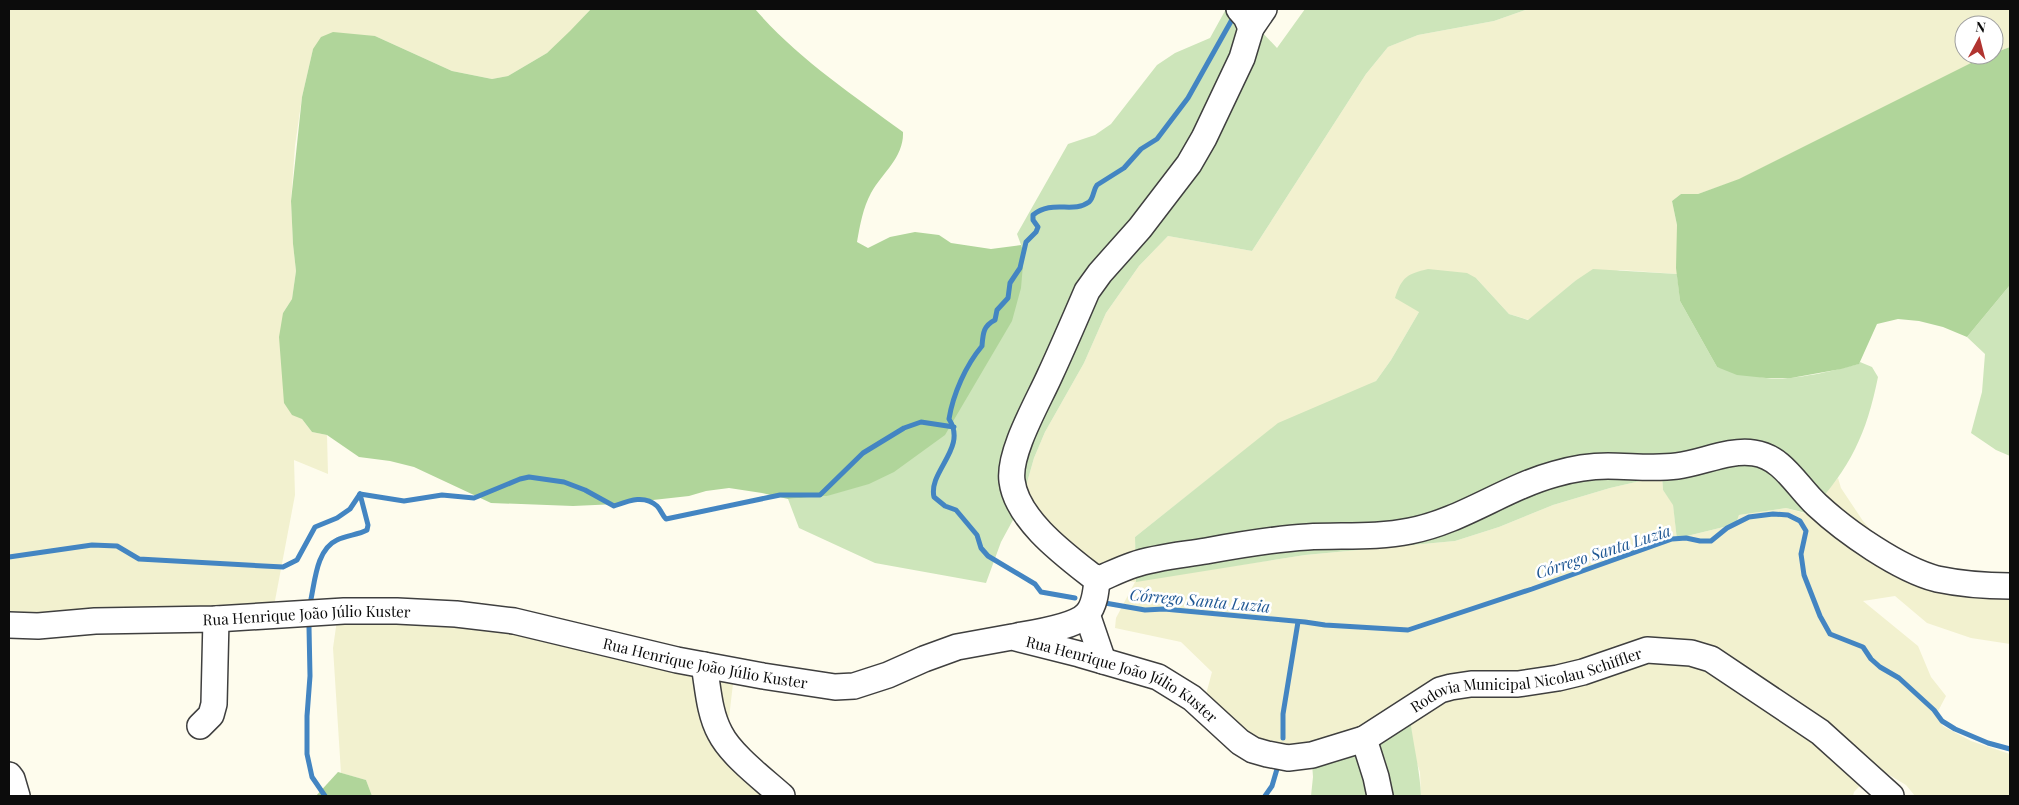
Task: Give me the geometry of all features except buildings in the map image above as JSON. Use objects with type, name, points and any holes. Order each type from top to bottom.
[{"type":"street","points":[[1097,580],[1050,541],[1026,513],[1014,490],[1012,464],[1022,436],[1087,291],[1100,273],[1140,228],[1189,164],[1204,138],[1242,58],[1251,15]]},
{"type":"street","points":[[1097,580],[1134,564],[1240,544],[1306,537],[1378,535],[1409,531],[1457,517],[1531,482],[1580,468],[1608,466],[1665,468],[1687,465],[1731,454],[1754,453],[1772,460],[1789,474],[1815,504],[1843,527],[1909,568],[1936,578],[1970,584],[2010,586]]},
{"type":"street","points":[[1012,637],[1059,627],[1087,614],[1095,598],[1097,580]]},
{"type":"street","name":"Rua Henrique João Júlio Kuster","points":[[9,625],[38,626],[95,621],[216,619],[344,611],[456,614],[514,621],[704,665],[835,687],[854,686],[888,675],[957,647],[1012,637],[1158,677],[1192,698],[1240,742],[1253,750],[1288,758],[1312,754],[1364,739]]},
{"type":"street","points":[[1087,614],[1103,661]]},
{"type":"street","points":[[200,726],[211,715],[214,704],[216,619]]},
{"type":"street","name":"Rodovia Municipal Nicolau Schiffler","points":[[1364,739],[1440,690],[1451,687],[1537,682],[1583,672],[1647,650],[1677,651],[1711,659],[1785,707],[1820,732],[1891,796]]},
{"type":"street","points":[[704,665],[711,704],[719,732],[729,747],[782,796]]},
{"type":"street","points":[[1364,739],[1380,796]]},
{"type":"street","points":[[9,775],[17,796]]},
{"type":"green space","points":[[9,9],[591,9],[547,53],[508,76],[492,79],[452,71],[375,36],[313,49],[302,97],[295,146],[291,201],[296,271],[292,299],[283,313],[302,419],[312,432],[327,435],[328,474],[294,460],[295,495],[270,627],[9,631]]},
{"type":"green space","points":[[591,9],[755,9],[771,27],[807,59],[903,132],[900,149],[896,157],[868,199],[857,242],[868,248],[890,237],[915,232],[939,235],[951,243],[991,249],[1021,245],[1024,253],[1021,288],[1012,321],[945,435],[894,472],[869,484],[827,496],[788,499],[729,488],[706,491],[689,496],[617,504],[573,506],[491,503],[414,467],[390,461],[359,457],[327,435],[312,432],[302,419],[292,415],[284,403],[279,337],[283,313],[292,299],[296,271],[291,201],[302,97],[313,49],[321,37],[333,32],[375,36],[452,71],[492,79],[508,76],[547,53]]},
{"type":"green space","points":[[1226,9],[1240,9],[1277,48],[1305,9],[1528,9],[1494,21],[1418,35],[1388,47],[1366,74],[1252,251],[1168,236],[1139,266],[1106,313],[1084,363],[1045,432],[1034,458],[1020,507],[1001,542],[986,583],[875,563],[799,528],[788,499],[827,496],[1024,253],[1017,234],[1068,144],[1095,135],[1111,124],[1157,65],[1175,53],[1210,38]]},
{"type":"green space","points":[[1528,9],[2010,9],[2010,47],[2004,49],[2004,15],[1954,15],[1954,65],[1969,65],[1738,180],[1698,194],[1681,194],[1672,201],[1677,225],[1677,274],[1620,270],[1575,281],[1529,320],[1509,314],[1476,278],[1419,312],[1391,360],[1376,381],[1236,457],[1135,537],[1136,581],[1305,555],[1455,541],[1499,527],[1553,505],[1610,488],[1662,476],[1663,490],[1673,504],[1677,540],[1736,524],[1739,515],[1786,508],[1807,514],[1838,478],[1841,488],[1863,521],[1894,557],[2010,598],[2010,644],[1971,638],[1927,623],[1895,596],[1863,601],[1918,646],[1931,677],[1946,696],[1936,715],[1943,726],[1971,741],[2010,754],[2010,796],[1915,796],[1906,785],[1886,773],[1872,773],[1854,792],[1853,796],[1421,796],[1420,772],[1414,755],[1410,719],[1278,762],[1205,698],[1212,672],[1181,642],[1115,628],[1116,618],[1135,582],[1114,579],[1020,507],[1034,458],[1045,432],[1084,363],[1106,313],[1139,266],[1168,236],[1252,251],[1366,74],[1388,47],[1418,35],[1494,21]]},
{"type":"green space","points":[[2010,47],[2010,285],[1967,337],[1943,327],[1919,321],[1898,319],[1877,324],[1859,364],[1841,369],[1791,378],[1766,378],[1737,375],[1717,367],[1680,301],[1676,268],[1677,225],[1672,201],[1681,194],[1698,194],[1739,179],[1967,65],[2004,65],[2004,49]]},
{"type":"green space","points":[[1428,269],[1467,273],[1476,278],[1509,314],[1528,320],[1575,281],[1593,269],[1677,274],[1680,301],[1717,367],[1776,379],[1812,375],[1848,367],[1860,362],[1872,367],[1878,377],[1868,418],[1854,452],[1845,467],[1822,499],[1807,515],[1806,513],[1786,508],[1739,515],[1736,524],[1677,540],[1673,505],[1663,490],[1662,476],[1610,488],[1553,505],[1499,527],[1455,541],[1305,555],[1136,582],[1135,537],[1278,423],[1376,381],[1391,360],[1419,312],[1395,298],[1400,285],[1406,277]]},
{"type":"green space","points":[[2010,285],[2010,456],[1996,450],[1971,433],[1982,392],[1985,354],[1967,337]]},
{"type":"green space","points":[[462,618],[734,675],[729,718],[732,746],[786,796],[372,796],[366,780],[341,773],[333,648],[337,620]]},
{"type":"green space","points":[[1410,718],[1421,796],[1311,796],[1312,763]]},
{"type":"green space","points":[[338,772],[366,780],[372,796],[316,796]]},
{"type":"waterway","name":"Córrego Santa Luzia","points":[[1075,598],[1041,592],[1035,584],[988,556],[981,548],[977,535],[956,510],[945,506],[934,497],[936,478],[951,450],[954,440],[954,430],[949,419],[951,409],[966,371],[982,346],[983,334],[986,328],[995,320],[997,310],[1008,298],[1010,283],[1020,268],[1026,242],[1036,232],[1038,227],[1033,220],[1033,215],[1040,210],[1048,208],[1076,207],[1089,202],[1097,185],[1124,168],[1141,149],[1157,139],[1188,98],[1234,16]]},
{"type":"waterway","points":[[360,494],[404,501],[442,495],[474,498],[529,477],[564,482],[585,490],[614,506],[641,499],[647,500],[657,506],[666,519],[780,495],[820,495],[863,453],[904,428],[921,422],[954,427]]},
{"type":"waterway","points":[[9,557],[92,545],[117,546],[139,559],[283,567],[297,560],[315,527],[337,518],[350,509],[360,494]]},
{"type":"waterway","points":[[311,599],[318,566],[325,550],[337,540],[367,530],[368,525],[360,494]]},
{"type":"waterway","name":"Córrego Santa Luzia","points":[[1105,603],[1145,610],[1164,609],[1325,625],[1408,630],[1532,589],[1672,539],[1686,538],[1711,541],[1727,528],[1749,517],[1773,514],[1788,515],[1800,521],[1806,531],[1801,554],[1804,575],[1820,616],[1830,634],[1863,647],[1871,659],[1880,667],[1899,678],[1934,710],[1942,721],[1955,729],[1988,743],[2010,749]]},
{"type":"waterway","points":[[1283,738],[1283,714],[1298,622]]},
{"type":"waterway","points":[[309,627],[310,676],[307,754],[312,777],[325,796]]},
{"type":"waterway","points":[[1265,796],[1272,786],[1277,769]]}]
